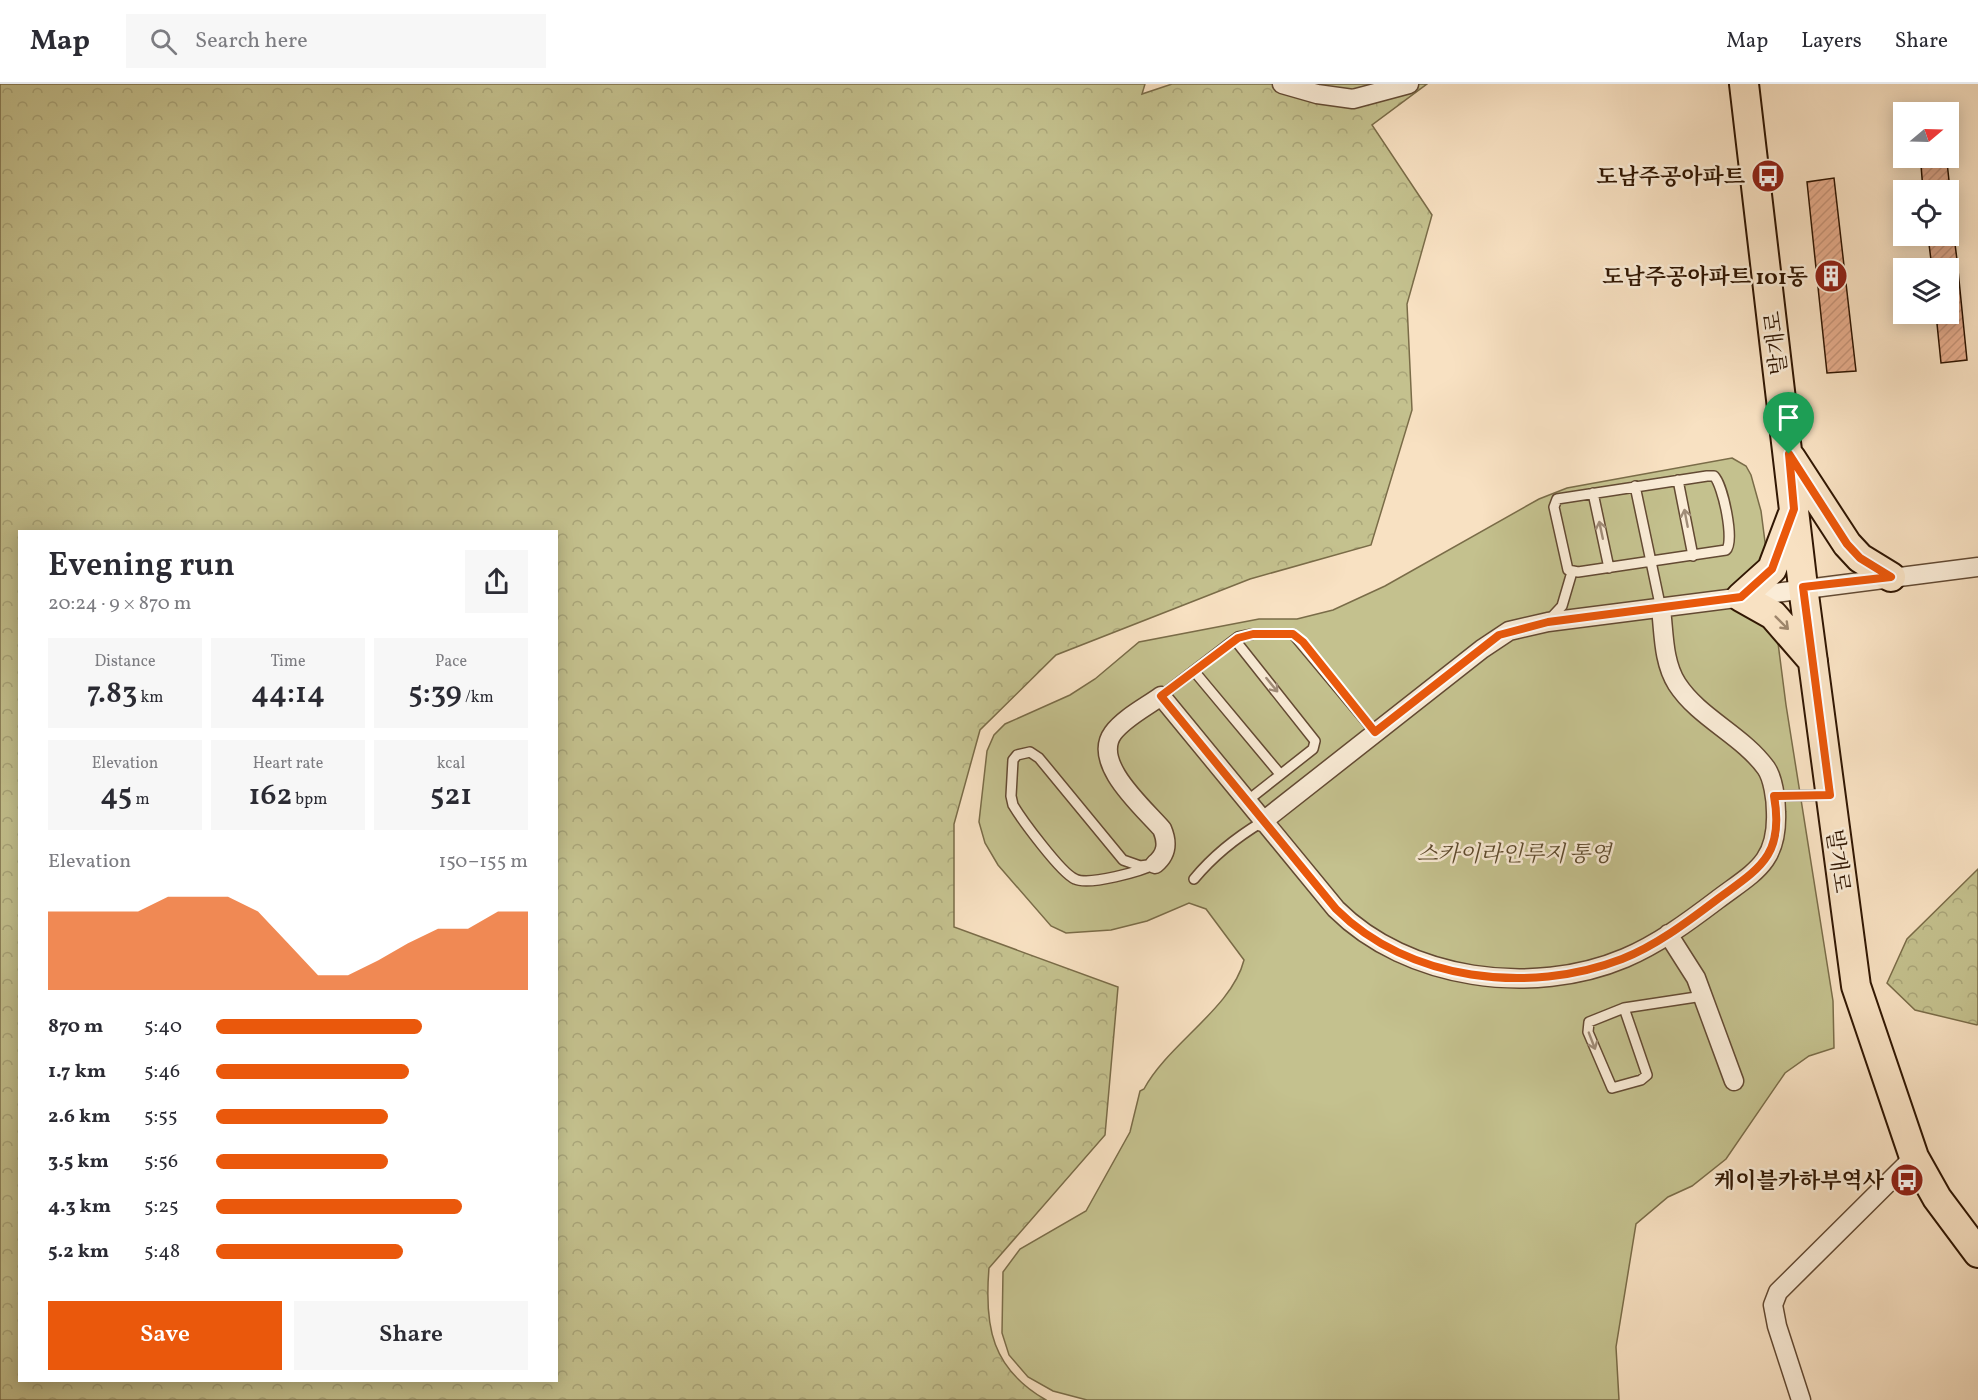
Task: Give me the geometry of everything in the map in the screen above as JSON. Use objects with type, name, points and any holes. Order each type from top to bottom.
[{"type":"main road","name":"발개로","points":[[1744,84],[1803,587],[1856,986],[1914,1157],[1937,1198],[1978,1253]]},
{"type":"main road","points":[[1789,454],[1847,544],[1860,558],[1891,577]]},
{"type":"main road","points":[[1794,509],[1772,569],[1741,597],[1773,615],[1813,661]]},
{"type":"street","points":[[1282,84],[1317,94],[1353,99],[1409,84]]},
{"type":"street","points":[[1262,822],[1499,635],[1548,622],[1661,609],[1803,587],[1978,567]]},
{"type":"street","points":[[1155,864],[1165,852],[1166,843],[1162,829],[1111,769],[1107,750],[1113,732],[1161,696],[1262,822],[1350,922],[1381,945],[1418,960],[1461,972],[1511,978],[1563,975],[1623,959],[1668,934],[1750,874],[1768,858],[1776,835],[1774,796],[1767,769],[1677,684],[1667,657],[1661,609]]},
{"type":"street","points":[[1668,934],[1696,978],[1734,1081]]},
{"type":"street","points":[[1801,1400],[1777,1326],[1773,1305],[1778,1292],[1914,1157]]},
{"type":"lane","points":[[1714,476],[1721,486],[1729,547],[1719,553],[1572,572],[1567,565],[1554,502],[1563,497],[1714,476]]},
{"type":"lane","points":[[1678,480],[1693,556]]},
{"type":"lane","points":[[1635,486],[1653,562],[1661,609]]},
{"type":"lane","points":[[1593,493],[1609,568]]},
{"type":"lane","points":[[1548,622],[1562,606],[1572,572]]},
{"type":"lane","points":[[1161,696],[1235,640],[1253,634],[1293,634],[1303,642],[1375,732]]},
{"type":"lane","points":[[1235,640],[1315,741],[1312,749],[1247,801]]},
{"type":"lane","points":[[1194,671],[1280,774]]},
{"type":"lane","points":[[1030,752],[1035,754],[1123,860],[1140,866],[1155,864],[1138,871],[1082,881],[1067,874],[1013,805],[1012,766],[1017,755],[1030,752]]},
{"type":"lane","points":[[1774,796],[1830,795]]},
{"type":"lane","points":[[1194,879],[1239,836],[1262,822]]},
{"type":"lane","points":[[1624,1008],[1647,1075],[1641,1080],[1612,1088],[1588,1026],[1594,1018],[1624,1008],[1703,996]]},
{"type":"green space","points":[[0,84],[1145,84],[1142,94],[1172,84],[1427,84],[1372,125],[1432,215],[1407,304],[1412,410],[1371,545],[1250,579],[1056,655],[980,730],[954,824],[954,927],[1118,987],[1105,1135],[989,1268],[988,1309],[995,1344],[1014,1375],[1046,1400],[0,1400]]},
{"type":"green space","name":"스카이라인루지 통영","points":[[1732,458],[1746,466],[1751,475],[1761,511],[1786,705],[1833,1001],[1834,1048],[1809,1056],[1785,1073],[1726,1159],[1692,1186],[1668,1197],[1636,1224],[1616,1347],[1619,1400],[1087,1400],[1053,1391],[1028,1377],[1009,1355],[1002,1333],[1003,1272],[1020,1249],[1086,1211],[1130,1132],[1140,1091],[1144,1089],[1168,1057],[1227,994],[1244,960],[1206,909],[1189,903],[1147,921],[1111,930],[1066,933],[1051,926],[998,865],[985,843],[979,822],[987,751],[994,735],[1005,724],[1070,695],[1095,679],[1139,642],[1259,619],[1297,619],[1333,610],[1385,586],[1539,499],[1567,488]]},
{"type":"green space","points":[[1978,869],[1977,1025],[1915,1010],[1887,983],[1907,939]]},
{"type":"building","points":[[1921,168],[1948,168],[1949,180],[1922,180]]},
{"type":"building","name":"도남주공아파트 101동","points":[[1834,178],[1856,371],[1827,373],[1807,182]]},
{"type":"building","points":[[1929,246],[1955,246],[1957,258],[1931,258]]},
{"type":"building","points":[[1959,280],[1967,360],[1941,363],[1937,324],[1959,324]]},
{"type":"place","name":"도남주공아파트","points":[[1768,176]]},
{"type":"place","name":"도남주공아파트 101동","points":[[1831,276]]},
{"type":"place","name":"케이블카하부역사","points":[[1907,1180]]},
{"type":"route","points":[[1789,454],[1847,544],[1860,558],[1891,577],[1803,587],[1830,795],[1774,796],[1777,809],[1776,835],[1768,858],[1695,916],[1644,949],[1623,959],[1563,975],[1511,978],[1461,972],[1401,956],[1381,945],[1363,934],[1336,909],[1262,822],[1161,696],[1238,638],[1253,634],[1293,634],[1303,642],[1375,732],[1499,635],[1509,631],[1548,622],[1741,597],[1772,569],[1794,509],[1789,454]]}]
